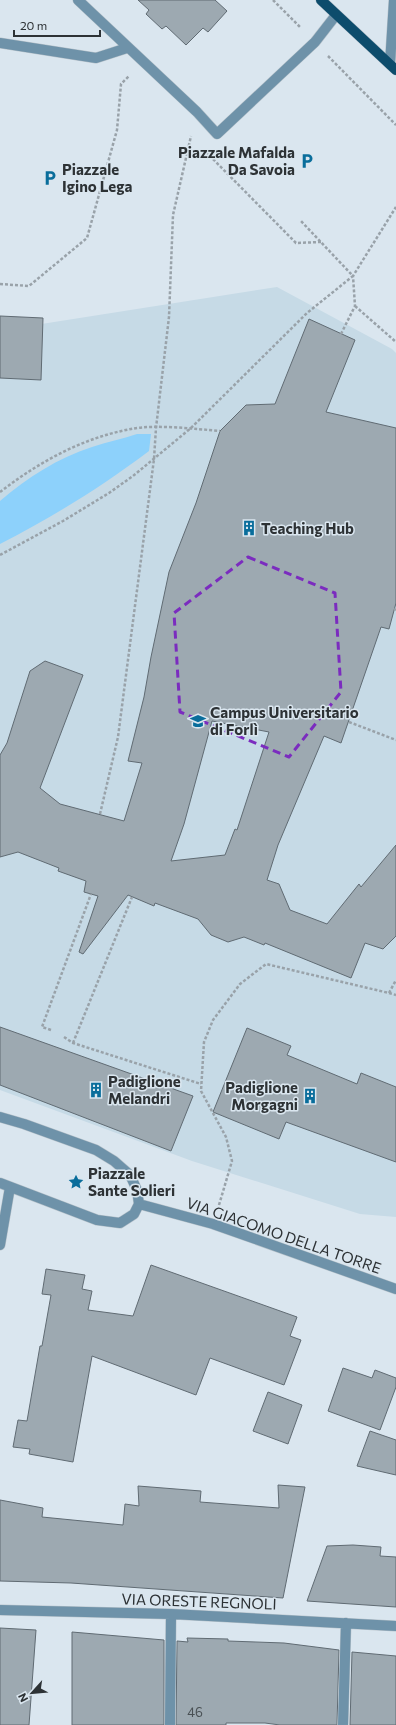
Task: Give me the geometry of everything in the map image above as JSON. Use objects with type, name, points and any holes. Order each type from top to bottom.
[{"type":"main road","points":[[321,0],[393,67]]},
{"type":"street","points":[[78,0],[127,48],[197,112],[217,134],[315,42],[336,15]]},
{"type":"street","points":[[393,67],[394,0]]},
{"type":"street","points":[[0,43],[96,58],[127,48]]},
{"type":"street","points":[[0,1117],[96,1150],[114,1161],[130,1175],[137,1190],[139,1204],[134,1214],[120,1223],[97,1220],[0,1183]]},
{"type":"street","points":[[0,1245],[10,1187]]},
{"type":"street","name":"VIA GIACOMO DELLA TORRE","points":[[139,1204],[213,1224],[396,1289]]},
{"type":"street","name":"VIA ORESTE REGNOLI","points":[[0,1610],[171,1614],[396,1626]]},
{"type":"street","points":[[170,1725],[171,1614]]},
{"type":"street","points":[[343,1725],[346,1623]]},
{"type":"path","points":[[273,0],[396,125]]},
{"type":"path","points":[[0,284],[29,286],[87,238],[117,130],[121,84],[130,75]]},
{"type":"path","points":[[100,814],[118,737],[154,459],[156,428],[169,317],[173,215],[197,112]]},
{"type":"path","points":[[186,131],[197,143]]},
{"type":"path","points":[[202,148],[296,243],[321,242]]},
{"type":"path","points":[[0,555],[64,521],[109,493],[154,459],[191,428],[307,313],[353,276],[396,208]]},
{"type":"path","points":[[300,220],[353,276],[355,306],[341,334]]},
{"type":"path","points":[[355,306],[396,342]]},
{"type":"path","points":[[0,492],[43,461],[79,445],[132,428],[191,428],[220,431]]},
{"type":"path","points":[[349,722],[396,740]]},
{"type":"path","points":[[51,1030],[42,1027],[91,894]]},
{"type":"path","points":[[73,1043],[132,897]]},
{"type":"path","points":[[213,1224],[232,1161],[226,1137],[201,1091],[204,1042],[213,1020],[240,984],[266,964],[396,995]]},
{"type":"path","points":[[389,993],[396,980]]},
{"type":"path","points":[[64,1037],[73,1043],[201,1084]]},
{"type":"highlighted area","points":[[248,557],[335,593],[341,692],[289,757],[180,712],[174,613]]},
{"type":"shaded area","name":"Campus Universitario di Forlì","points":[[277,287],[392,349],[396,353],[396,1217],[360,1214],[192,1161],[0,1090],[0,326],[16,328]]},
{"type":"shaded area","points":[[137,434],[151,434],[149,451],[76,501],[0,544],[0,501],[11,492],[32,476],[79,451]]},
{"type":"building","points":[[138,0],[215,0],[227,11],[208,32],[203,28],[186,45],[166,26],[162,29],[146,14],[149,10]]},
{"type":"building","points":[[0,316],[43,318],[41,380],[0,378]]},
{"type":"building","points":[[309,319],[355,340],[326,412],[396,428],[396,603],[389,629],[381,627],[341,743],[324,736],[278,845],[267,880],[279,884],[290,910],[327,924],[359,884],[361,887],[396,845],[396,936],[383,949],[365,943],[351,978],[265,943],[264,945],[244,937],[228,942],[211,935],[198,919],[155,903],[154,906],[128,895],[83,954],[79,952],[98,896],[84,892],[86,881],[58,871],[59,868],[18,852],[0,857],[0,755],[7,743],[30,671],[45,661],[83,675],[40,788],[60,804],[124,821],[142,763],[128,761],[144,697],[169,572],[196,503],[220,431],[246,405],[275,404]],"holes":[[[212,721],[269,732],[237,830],[235,829],[225,855],[171,861],[184,824]]]},
{"type":"building","name":"Padiglione Melandri","points":[[0,1027],[193,1096],[171,1151],[0,1085]]},
{"type":"building","name":"Padiglione Morgagni","points":[[247,1028],[291,1046],[287,1055],[357,1084],[361,1073],[396,1087],[396,1162],[286,1122],[279,1139],[213,1112]]},
{"type":"building","points":[[151,1265],[297,1317],[290,1336],[301,1340],[284,1385],[210,1358],[196,1395],[92,1356],[73,1462],[29,1454],[30,1449],[13,1447],[18,1420],[27,1421],[40,1346],[42,1346],[51,1295],[42,1294],[46,1269],[85,1275],[82,1289],[92,1291],[88,1310],[133,1316]]},
{"type":"building","points":[[343,1368],[372,1378],[375,1370],[396,1378],[396,1387],[380,1430],[328,1411]]},
{"type":"building","points":[[268,1392],[302,1405],[288,1444],[253,1431]]},
{"type":"building","points":[[370,1431],[396,1440],[396,1475],[357,1466]]},
{"type":"building","points":[[278,1485],[305,1487],[283,1598],[71,1583],[0,1581],[0,1500],[43,1508],[42,1517],[123,1525],[125,1504],[139,1506],[138,1486],[201,1491],[200,1502],[279,1508]]},
{"type":"building","points":[[353,1545],[381,1547],[380,1556],[396,1557],[396,1607],[307,1601],[327,1546]]},
{"type":"building","points":[[0,1628],[36,1630],[29,1725],[0,1725]]},
{"type":"building","points":[[72,1632],[164,1640],[164,1725],[72,1725]]},
{"type":"building","points":[[187,1638],[284,1643],[339,1650],[337,1725],[226,1723],[226,1725],[176,1725],[177,1641],[188,1642]]},
{"type":"building","points":[[352,1652],[396,1656],[396,1725],[350,1725]]},
{"type":"place","name":"Piazzale Mafalda Da Savoia","points":[[307,161]]},
{"type":"place","name":"Piazzale Igino Lega","points":[[50,178]]},
{"type":"place","name":"Teaching Hub","points":[[249,528]]},
{"type":"place","name":"Campus Universitario di Forlì","points":[[198,721]]},
{"type":"place","name":"Padiglione Melandri","points":[[96,1090]]},
{"type":"place","name":"Padiglione Morgagni","points":[[310,1096]]},
{"type":"place","name":"Piazzale Sante Solieri","points":[[76,1182]]}]
